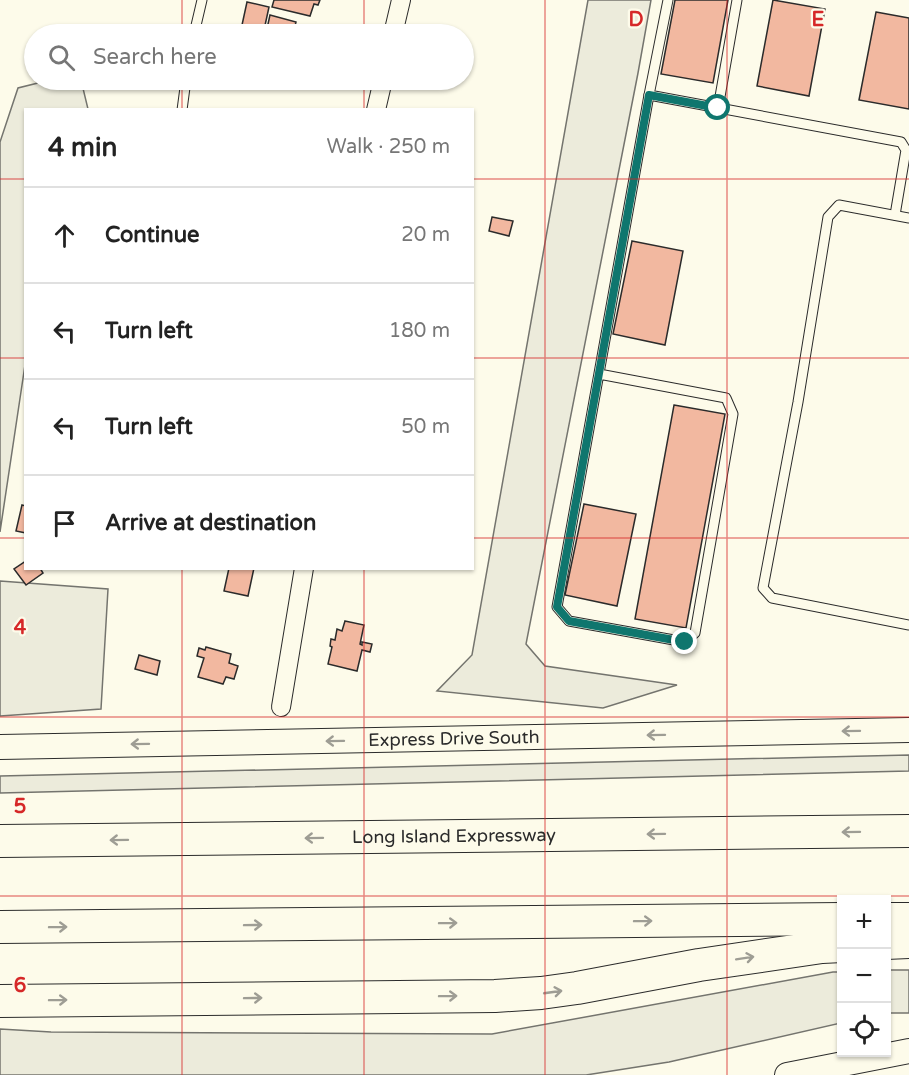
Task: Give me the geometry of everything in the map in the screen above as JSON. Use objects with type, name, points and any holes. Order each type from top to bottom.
[{"type":"highway","name":"Long Island Expressway","points":[[0,841],[909,831]]},
{"type":"highway","points":[[0,927],[837,919]]},
{"type":"highway","points":[[891,919],[909,919]]},
{"type":"highway","points":[[891,943],[909,942]]},
{"type":"highway","points":[[0,1001],[495,996],[541,993],[699,965],[837,946]]},
{"type":"main road","name":"Express Drive South","points":[[0,747],[909,730]]},
{"type":"main road","points":[[787,1075],[909,1051]]},
{"type":"street","points":[[395,24],[401,0]]},
{"type":"street","points":[[376,108],[381,90]]},
{"type":"street","points":[[281,707],[304,570]]},
{"type":"lane","points":[[196,24],[201,0]]},
{"type":"lane","points":[[599,374],[726,398],[733,414],[695,633],[685,642],[569,621],[557,607],[649,95],[668,0]]},
{"type":"lane","points":[[718,108],[737,0]]},
{"type":"lane","points":[[182,108],[185,90]]},
{"type":"lane","points":[[649,95],[901,142],[906,150],[895,215]]},
{"type":"lane","points":[[909,218],[839,205],[828,217],[798,402],[763,588],[772,598],[909,625]]},
{"type":"shaded area","points":[[588,0],[651,0],[526,644],[545,666],[677,685],[603,708],[437,691],[472,655]]},
{"type":"shaded area","points":[[24,86],[24,90],[83,90],[88,108],[24,108],[24,372],[0,532],[0,142],[18,88]]},
{"type":"shaded area","points":[[0,581],[108,589],[101,709],[0,716]]},
{"type":"shaded area","points":[[909,755],[909,771],[0,793],[0,776]]},
{"type":"shaded area","points":[[891,970],[909,970],[909,1013],[891,1013]]},
{"type":"shaded area","points":[[837,972],[837,1024],[669,1062],[586,1075],[0,1075],[0,1029],[51,1032],[492,1034]]},
{"type":"building","points":[[274,0],[320,0],[318,5],[314,4],[310,16],[272,7]]},
{"type":"building","points":[[675,0],[728,0],[713,83],[661,74]]},
{"type":"building","points":[[773,0],[825,9],[809,96],[757,86]]},
{"type":"building","points":[[247,2],[269,7],[265,24],[242,24]]},
{"type":"building","points":[[876,12],[909,18],[909,109],[859,100]]},
{"type":"building","points":[[270,15],[296,22],[296,24],[268,24]]},
{"type":"building","points":[[492,217],[513,221],[509,236],[489,231]]},
{"type":"building","points":[[632,241],[683,251],[665,345],[613,334]]},
{"type":"building","points":[[674,405],[725,414],[686,628],[635,619]]},
{"type":"building","points":[[584,504],[636,514],[617,606],[565,595]]},
{"type":"building","points":[[22,505],[24,506],[24,533],[16,531]]},
{"type":"building","points":[[24,562],[24,570],[41,570],[43,573],[26,585],[14,569]]},
{"type":"building","points":[[229,570],[254,570],[248,596],[224,591]]},
{"type":"building","points":[[345,621],[364,625],[360,644],[362,645],[362,642],[372,644],[370,652],[362,650],[357,671],[328,664],[332,647],[330,646],[331,639],[335,640],[337,629],[342,631]]},
{"type":"building","points":[[206,647],[231,654],[229,663],[238,666],[234,679],[226,677],[223,684],[198,677],[204,658],[197,656],[199,648],[205,650]]},
{"type":"building","points":[[139,655],[160,661],[157,675],[135,669]]},
{"type":"route","points":[[685,642],[569,621],[557,607],[649,95],[718,108]]}]
